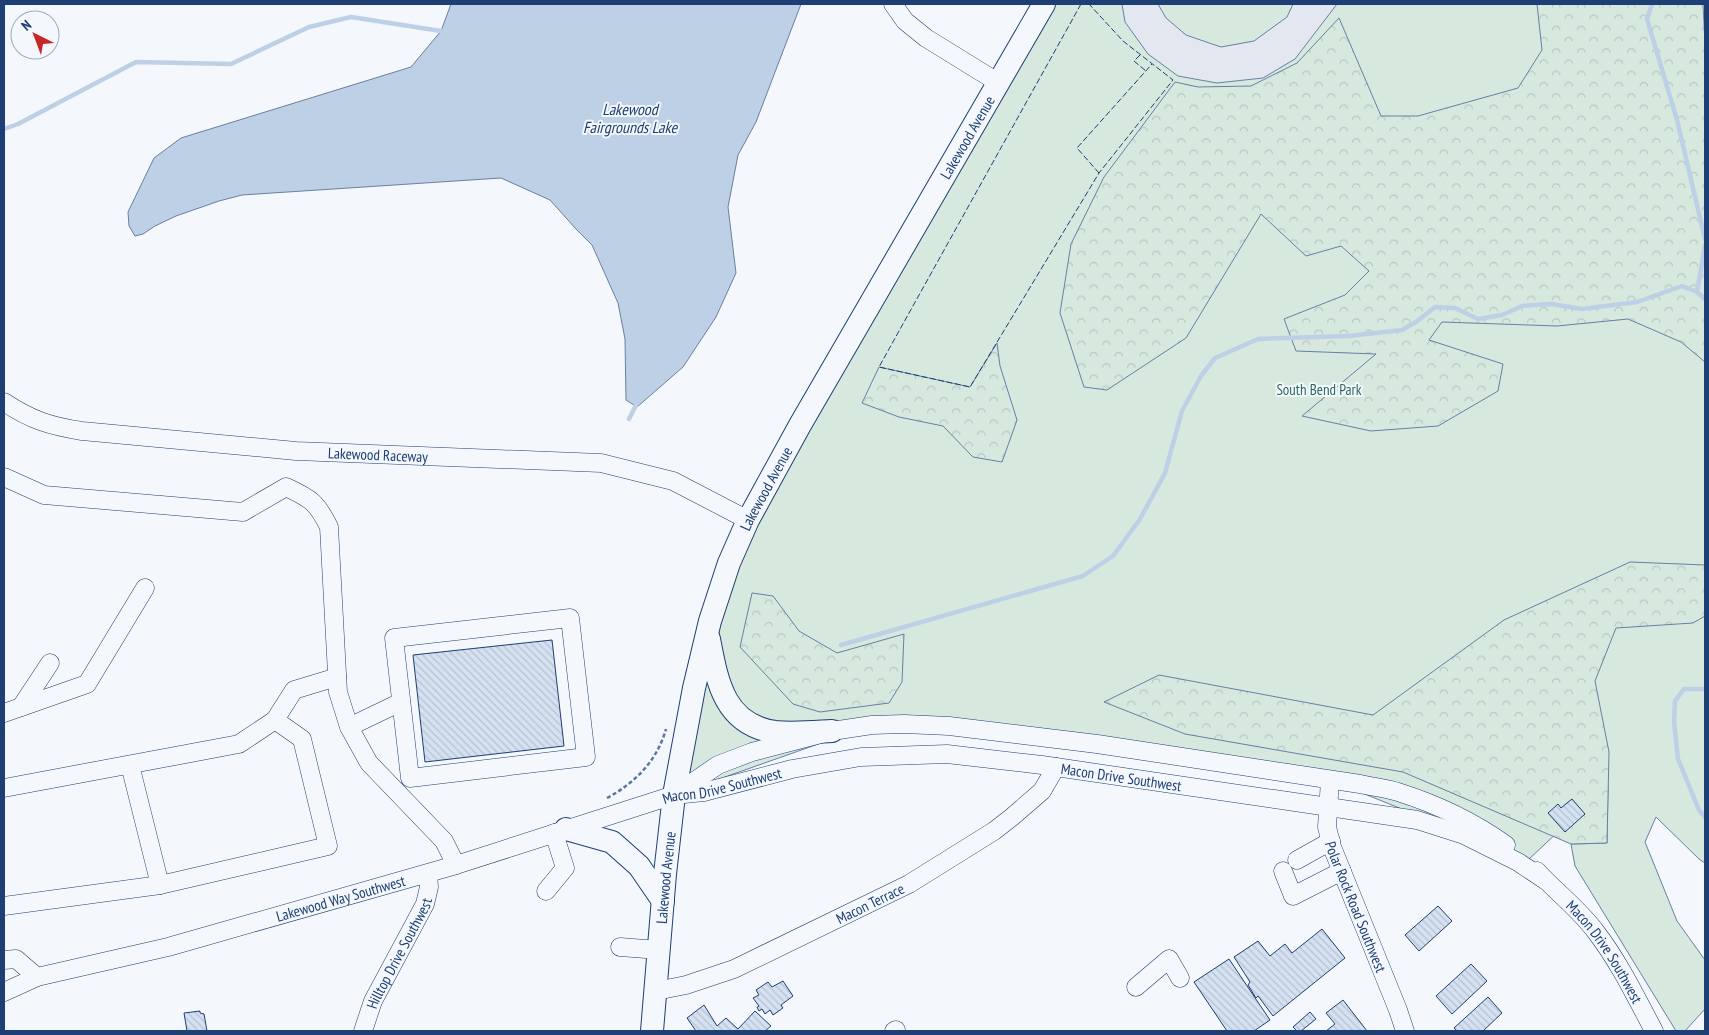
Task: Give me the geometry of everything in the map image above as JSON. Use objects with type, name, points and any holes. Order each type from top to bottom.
[{"type":"main road","name":"Lakewood Avenue","points":[[652,1031],[674,795],[694,688],[708,631],[729,563],[748,520],[800,425],[1044,4]]},
{"type":"main road","points":[[708,631],[717,676],[722,690],[730,706],[741,719],[753,726],[775,732],[832,731]]},
{"type":"main road","points":[[560,831],[612,842],[639,866],[663,901]]},
{"type":"street","points":[[894,4],[905,21],[926,38],[998,83]]},
{"type":"street","name":"Lakewood Raceway","points":[[4,402],[23,415],[52,427],[82,431],[296,451],[601,463],[673,481],[748,520]]},
{"type":"street","points":[[4,477],[44,495],[243,512],[286,487],[302,494],[319,507],[329,527],[338,692],[349,727],[369,763],[444,841],[456,866]]},
{"type":"street","points":[[4,713],[87,684],[145,588]]},
{"type":"street","points":[[570,618],[586,758],[410,778],[401,702],[394,638],[570,618]]},
{"type":"street","points":[[21,707],[50,663]]},
{"type":"street","points":[[4,788],[240,744],[275,720],[294,690],[337,677]]},
{"type":"street","points":[[349,727],[401,702]]},
{"type":"street","points":[[4,906],[160,885],[328,846],[302,739],[275,720]]},
{"type":"street","name":"Macon Drive Southwest","points":[[674,795],[726,761],[752,752],[832,731],[872,725],[949,726],[1097,744],[1397,792],[1440,808],[1496,837],[1528,860],[1545,880]]},
{"type":"street","name":"Macon Drive Southwest","points":[[674,795],[704,792],[792,769],[861,757],[947,754],[1056,767],[1417,820],[1464,834],[1518,862],[1545,880],[1571,902],[1596,932],[1623,973],[1654,1031]]},
{"type":"street","points":[[130,765],[160,885]]},
{"type":"street","name":"Macon Terrace","points":[[656,989],[686,985],[734,969],[910,884],[994,831],[1012,817],[1042,790],[1056,767]]},
{"type":"street","name":"Polar Rock Road Southwest","points":[[1330,780],[1327,827],[1331,841],[1405,1031]]},
{"type":"street","name":"Lakewood Way Southwest","points":[[4,992],[37,977],[168,947],[456,866],[674,795]]},
{"type":"street","points":[[546,891],[565,868],[560,831]]},
{"type":"street","points":[[1298,860],[1331,841]]},
{"type":"street","points":[[1283,872],[1293,896],[1342,871]]},
{"type":"street","name":"Hilltop Drive Southwest","points":[[363,1031],[374,1001],[425,904],[429,887],[428,874]]},
{"type":"street","points":[[620,947],[659,950]]},
{"type":"street","points":[[4,960],[16,959],[37,977]]},
{"type":"street","points":[[1136,987],[1169,959],[1180,978]]},
{"type":"path","points":[[607,798],[621,790],[646,768],[663,738],[668,722]]},
{"type":"green space","name":"South Bend Park","points":[[1031,4],[1705,4],[1705,863],[1656,817],[1645,842],[1677,921],[1705,960],[1705,1009],[1685,1031],[1676,1031],[1575,866],[1571,844],[1607,843],[1608,785],[1528,860],[1330,780],[872,725],[674,795],[748,520]]},
{"type":"green space","points":[[1537,4],[1703,4],[1705,43],[1705,362],[1681,342],[1628,319],[1557,326],[1442,322],[1429,340],[1503,364],[1498,391],[1438,426],[1371,431],[1302,416],[1376,354],[1296,351],[1284,319],[1345,295],[1369,271],[1341,246],[1306,256],[1261,214],[1186,338],[1107,390],[1084,387],[1060,313],[1071,244],[1104,177],[1175,82],[1198,87],[1251,86],[1297,63],[1339,18],[1381,116],[1418,116],[1518,88],[1542,50]]},
{"type":"green space","points":[[997,343],[1000,366],[1017,420],[1002,462],[973,457],[943,426],[899,417],[862,403],[879,367],[970,387]]},
{"type":"green space","points":[[1630,562],[1705,565],[1705,616],[1693,623],[1616,628],[1595,681],[1609,752],[1607,843],[1571,844],[1403,772],[1185,734],[1104,702],[1159,675],[1373,715],[1504,620]]},
{"type":"green space","points":[[752,593],[773,596],[799,631],[837,653],[904,634],[902,682],[889,703],[820,712],[793,704],[740,647]]},
{"type":"shaded area","points":[[1122,4],[1158,4],[1166,18],[1186,35],[1221,47],[1254,41],[1287,17],[1293,4],[1337,4],[1295,59],[1263,78],[1217,83],[1178,76],[1148,54],[1125,22]]},
{"type":"water","name":"Lakewood Fairgrounds Lake","points":[[451,4],[801,4],[756,122],[738,155],[728,207],[736,273],[716,317],[683,367],[637,407],[626,400],[625,339],[618,303],[592,245],[550,200],[501,178],[242,195],[176,216],[143,234],[135,236],[129,226],[128,212],[154,158],[181,138],[411,67],[441,31]]},
{"type":"building","points":[[552,640],[564,746],[425,762],[413,655]]},
{"type":"building","points":[[1572,799],[1585,814],[1565,832],[1548,813],[1558,804],[1561,808]]},
{"type":"building","points":[[1438,906],[1452,921],[1419,951],[1405,935]]},
{"type":"building","points":[[1322,929],[1345,958],[1273,1016],[1258,996],[1256,998],[1248,985],[1250,982],[1234,957],[1258,941],[1270,956],[1285,944],[1292,953]]},
{"type":"building","points":[[1229,959],[1270,1020],[1254,1031],[1227,1031],[1194,982]]},
{"type":"building","points":[[1471,964],[1487,981],[1452,1014],[1436,996]]},
{"type":"building","points":[[783,981],[793,996],[781,1005],[783,1008],[773,1015],[770,1010],[765,1014],[762,1009],[759,1011],[757,1007],[759,1006],[753,998],[759,995],[756,990],[768,982],[772,987]]},
{"type":"building","points":[[1488,997],[1502,1013],[1483,1031],[1457,1031],[1454,1028]]},
{"type":"building","points":[[1343,1000],[1367,1031],[1326,1031],[1335,1024],[1326,1013]]},
{"type":"building","points":[[704,1005],[717,1026],[726,1018],[738,1029],[755,1011],[771,1026],[765,1031],[696,1031],[687,1018]]},
{"type":"building","points":[[200,1011],[200,1013],[204,1014],[207,1031],[187,1031],[184,1013]]},
{"type":"building","points":[[1310,1012],[1316,1019],[1301,1031],[1297,1031],[1293,1027]]},
{"type":"waterway","points":[[1652,4],[1647,19],[1677,120],[1705,239]]},
{"type":"waterway","points":[[4,129],[18,124],[136,62],[231,64],[309,27],[351,17],[441,31],[444,34]]},
{"type":"waterway","points":[[1697,292],[1705,245]]},
{"type":"waterway","points":[[841,645],[1083,576],[1113,556],[1140,519],[1165,473],[1182,411],[1201,376],[1215,358],[1258,339],[1349,336],[1402,330],[1435,307],[1455,308],[1478,319],[1502,315],[1522,306],[1551,304],[1582,309],[1637,302],[1682,286],[1697,292],[1705,299]]},
{"type":"waterway","points":[[629,419],[638,401]]},
{"type":"waterway","points":[[1705,689],[1684,689],[1675,701],[1674,722],[1678,759],[1699,810],[1705,817]]},
{"type":"fence","points":[[1081,4],[879,367],[970,387],[1099,173],[1173,80],[1123,41],[1089,4]]},
{"type":"fence","points":[[1140,55],[1134,61],[1146,71]]},
{"type":"fence","points":[[1099,173],[1077,148],[1152,64]]}]
